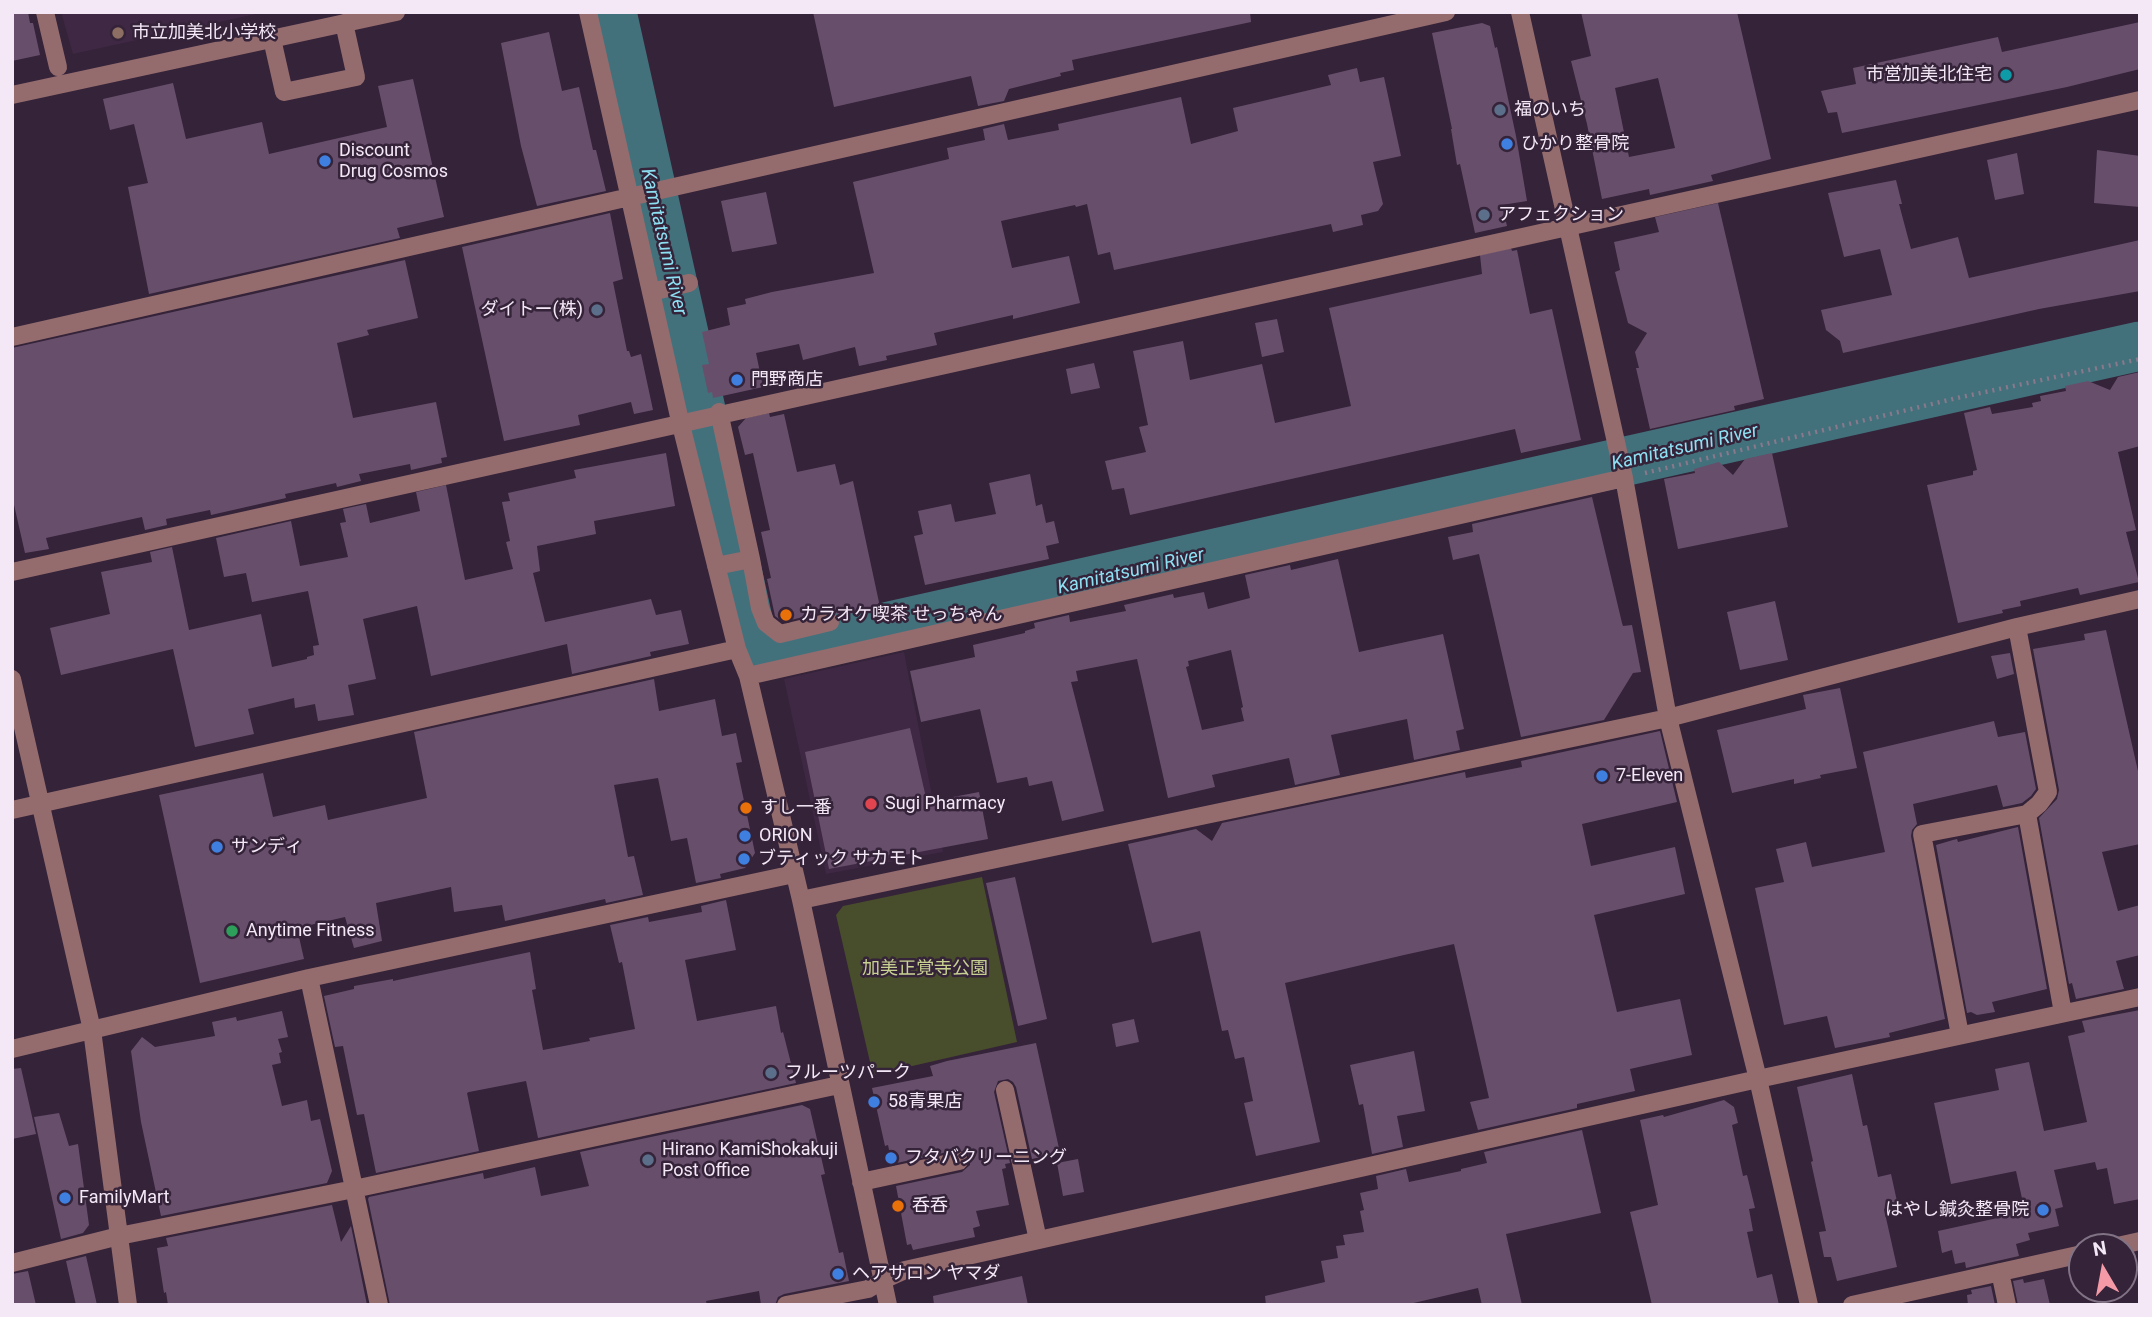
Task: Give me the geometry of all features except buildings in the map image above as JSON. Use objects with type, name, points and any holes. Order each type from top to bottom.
[{"type":"street","points":[[45,12],[58,67]]},
{"type":"street","points":[[12,95],[396,12]]},
{"type":"street","points":[[588,12],[629,196],[671,287],[680,421],[735,562],[745,611],[780,634],[830,622]]},
{"type":"street","points":[[12,337],[1446,12]]},
{"type":"street","points":[[1520,12],[1621,467],[1668,718],[1758,1079],[1809,1305]]},
{"type":"street","points":[[272,38],[284,92],[356,77],[344,23]]},
{"type":"street","points":[[12,572],[1567,223],[2140,100]]},
{"type":"street","points":[[708,415],[745,611],[737,649],[748,676],[801,900],[888,1305]]},
{"type":"street","points":[[748,676],[1621,467]]},
{"type":"street","points":[[801,900],[1668,718],[2017,627],[2140,599]]},
{"type":"street","points":[[1961,1035],[1922,834],[2026,814],[2039,804],[2048,792],[2017,627]]},
{"type":"street","points":[[12,810],[737,649]]},
{"type":"street","points":[[12,679],[92,1030],[128,1305]]},
{"type":"street","points":[[2026,814],[2063,1013]]},
{"type":"street","points":[[12,1049],[309,978],[794,874]]},
{"type":"street","points":[[309,978],[379,1305]]},
{"type":"street","points":[[786,1305],[868,1289],[905,1270],[1758,1079],[2140,997]]},
{"type":"street","points":[[12,1263],[119,1236],[354,1189],[839,1085]]},
{"type":"street","points":[[1005,1090],[1038,1240]]},
{"type":"street","points":[[861,1182],[959,1161]]},
{"type":"street","points":[[1852,1305],[1916,1298],[2000,1272],[2068,1257]]},
{"type":"street","points":[[2000,1272],[2007,1305]]},
{"type":"path","points":[[1621,467],[2140,359]]},
{"type":"shaded area","name":"市立加美北小学校","points":[[61,12],[265,12],[73,54]]},
{"type":"shaded area","points":[[904,652],[943,852],[826,874],[784,679]]},
{"type":"green space","name":"加美正覚寺公園","points":[[982,877],[1017,1042],[873,1075],[836,915],[843,906]]},
{"type":"waterway","name":"Kamitatsumi River","points":[[612,12],[752,637],[774,652],[2140,346]]},
{"type":"place","name":"市立加美北小学校","points":[[118,33]]},
{"type":"place","name":"市営加美北住宅","points":[[2006,75]]},
{"type":"place","name":"福のいち","points":[[1500,110]]},
{"type":"place","name":"ひかり整骨院","points":[[1507,144]]},
{"type":"place","name":"Discount Drug Cosmos","points":[[325,161]]},
{"type":"place","name":"アフェクション","points":[[1484,215]]},
{"type":"place","name":"ダイトー(株)","points":[[597,310]]},
{"type":"place","name":"門野商店","points":[[737,380]]},
{"type":"place","name":"カラオケ喫茶 せっちゃん","points":[[786,615]]},
{"type":"place","name":"7-Eleven","points":[[1602,776]]},
{"type":"place","name":"Sugi Pharmacy","points":[[871,804]]},
{"type":"place","name":"すし一番","points":[[746,808]]},
{"type":"place","name":"ORION","points":[[745,836]]},
{"type":"place","name":"サンディ","points":[[217,847]]},
{"type":"place","name":"ブティック サカモト","points":[[744,859]]},
{"type":"place","name":"Anytime Fitness","points":[[232,931]]},
{"type":"place","name":"フルーツパーク","points":[[771,1073]]},
{"type":"place","name":"58青果店","points":[[874,1102]]},
{"type":"place","name":"フタバクリーニング","points":[[891,1158]]},
{"type":"place","name":"Hirano KamiShokakuji Post Office","points":[[648,1160]]},
{"type":"place","name":"FamilyMart","points":[[65,1198]]},
{"type":"place","name":"呑呑","points":[[898,1206]]},
{"type":"place","name":"はやし鍼灸整骨院","points":[[2043,1210]]},
{"type":"place","name":"ヘアサロン ヤマダ","points":[[838,1274]]}]
